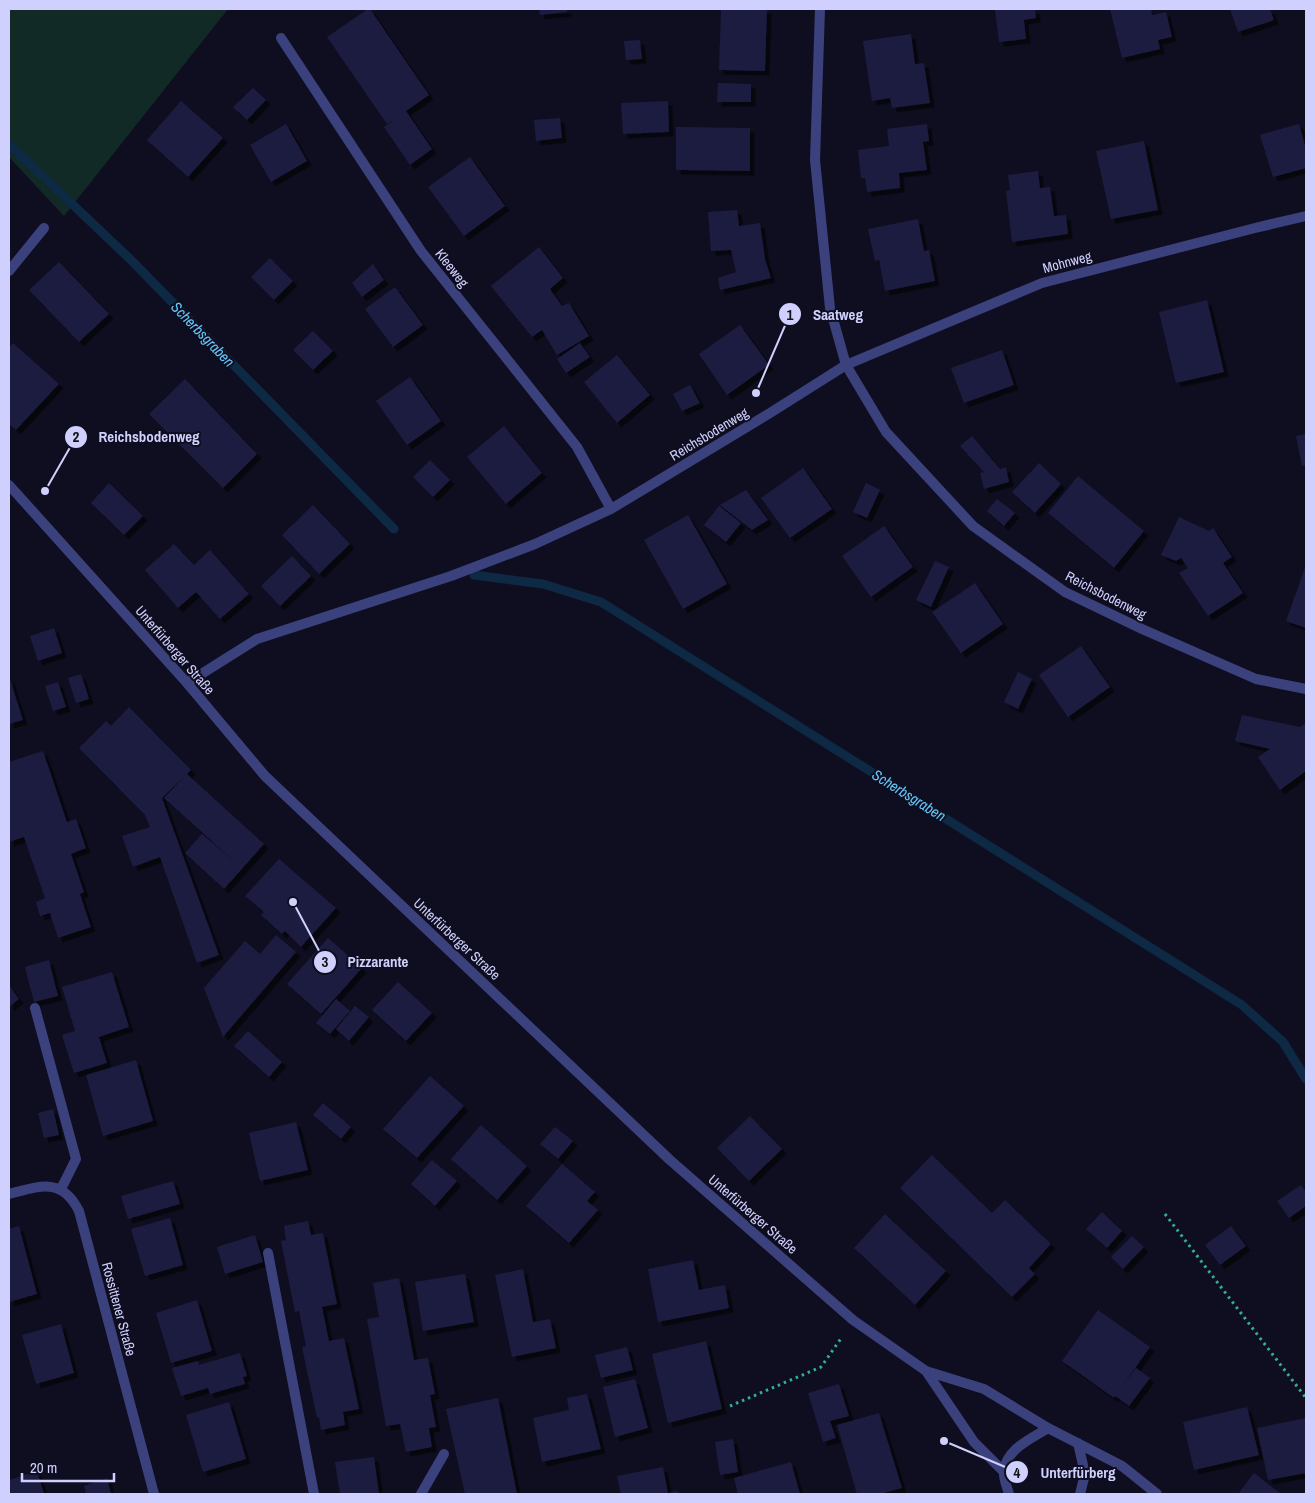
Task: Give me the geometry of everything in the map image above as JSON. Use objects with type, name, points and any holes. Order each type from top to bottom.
[{"type":"street","points":[[820,9],[815,160],[830,308],[846,365]]},
{"type":"street","name":"Kleeweg","points":[[280,38],[421,252],[577,447],[611,509]]},
{"type":"street","name":"Mohnweg","points":[[846,365],[1042,283],[1306,216]]},
{"type":"street","points":[[9,271],[44,228]]},
{"type":"street","name":"Reichsbodenweg","points":[[187,682],[257,639],[451,576],[535,544],[611,509],[846,365],[886,432],[973,526],[1065,592],[1142,629],[1256,679],[1306,690]]},
{"type":"street","name":"Unterfürberger Straße","points":[[9,485],[187,682],[265,776],[670,1160],[853,1320],[926,1370],[984,1389],[1048,1428],[1122,1466],[1157,1494]]},
{"type":"street","points":[[9,1194],[44,1186],[61,1189],[76,1159],[35,1008]]},
{"type":"street","name":"Rossittener Straße","points":[[61,1189],[75,1202],[79,1211],[154,1494]]},
{"type":"street","points":[[268,1253],[314,1494]]},
{"type":"street","name":"Unterfürberger Straße","points":[[926,1370],[974,1442],[1004,1472]]},
{"type":"street","points":[[1009,1494],[1004,1472],[1007,1458],[1015,1449],[1048,1428]]},
{"type":"street","points":[[1078,1443],[1085,1474],[1080,1494]]},
{"type":"street","points":[[421,1494],[444,1454]]},
{"type":"path","points":[[1165,1214],[1306,1398]]},
{"type":"path","points":[[730,1406],[821,1367],[853,1320]]},
{"type":"green space","points":[[9,9],[228,9],[64,216],[9,157]]},
{"type":"building","points":[[370,9],[429,95],[406,111],[432,149],[410,165],[384,127],[398,117],[387,124],[327,37]]},
{"type":"building","points":[[539,9],[567,9],[567,12],[540,15]]},
{"type":"building","points":[[721,9],[767,9],[765,71],[719,70]]},
{"type":"building","points":[[995,9],[1035,9],[1036,18],[1024,20],[1026,39],[999,42]]},
{"type":"building","points":[[1110,9],[1151,9],[1152,15],[1166,12],[1172,37],[1158,40],[1160,49],[1122,58]]},
{"type":"building","points":[[1230,9],[1270,9],[1274,20],[1238,32]]},
{"type":"building","points":[[911,34],[915,64],[924,63],[930,103],[892,108],[890,98],[872,101],[863,41]]},
{"type":"building","points":[[640,40],[642,59],[626,60],[624,41]]},
{"type":"building","points":[[718,83],[751,84],[751,102],[717,102]]},
{"type":"building","points":[[253,88],[266,100],[247,120],[233,107]]},
{"type":"building","points":[[181,101],[223,138],[188,177],[147,140]]},
{"type":"building","points":[[668,101],[669,132],[623,134],[621,103]]},
{"type":"building","points":[[560,118],[562,138],[536,141],[534,120]]},
{"type":"building","points":[[286,124],[307,161],[271,182],[250,145]]},
{"type":"building","points":[[927,124],[929,141],[923,142],[927,170],[899,173],[900,188],[867,192],[865,178],[861,178],[858,150],[889,146],[887,129]]},
{"type":"building","points":[[1299,124],[1306,149],[1306,168],[1273,177],[1260,135]]},
{"type":"building","points":[[676,127],[750,128],[750,171],[676,170]]},
{"type":"building","points":[[1144,141],[1158,210],[1111,219],[1096,151]]},
{"type":"building","points":[[470,157],[505,206],[464,236],[428,187]]},
{"type":"building","points":[[1038,171],[1040,188],[1050,187],[1054,216],[1066,215],[1068,234],[1012,242],[1006,191],[1010,190],[1008,175]]},
{"type":"building","points":[[737,210],[739,226],[760,223],[765,259],[771,278],[720,290],[718,278],[736,272],[731,250],[711,251],[708,212]]},
{"type":"building","points":[[918,219],[924,251],[929,250],[935,281],[885,291],[879,260],[875,261],[868,229]]},
{"type":"building","points":[[539,247],[563,278],[550,289],[562,306],[569,303],[589,336],[557,355],[542,330],[532,337],[491,286]]},
{"type":"building","points":[[270,258],[293,281],[274,300],[251,277]]},
{"type":"building","points":[[59,262],[109,314],[79,342],[29,290]]},
{"type":"building","points":[[373,264],[384,280],[362,297],[352,283]]},
{"type":"building","points":[[395,287],[423,325],[393,347],[365,309]]},
{"type":"building","points":[[1207,300],[1224,372],[1176,383],[1159,312]]},
{"type":"building","points":[[740,325],[769,365],[727,395],[699,354]]},
{"type":"building","points":[[313,331],[333,351],[313,370],[293,350]]},
{"type":"building","points":[[13,343],[59,384],[16,430],[9,424],[9,348]]},
{"type":"building","points":[[580,343],[590,357],[566,373],[557,359]]},
{"type":"building","points":[[1002,350],[1014,385],[964,403],[951,368]]},
{"type":"building","points":[[617,355],[650,395],[617,423],[584,382]]},
{"type":"building","points":[[410,377],[441,421],[407,445],[376,401]]},
{"type":"building","points":[[185,379],[257,454],[223,488],[149,414]]},
{"type":"building","points":[[690,385],[700,403],[682,411],[673,394]]},
{"type":"building","points":[[504,426],[542,473],[506,504],[467,457]]},
{"type":"building","points":[[1306,434],[1306,465],[1302,466],[1296,436]]},
{"type":"building","points":[[972,436],[1000,469],[1006,467],[1009,482],[984,489],[980,473],[984,472],[960,446]]},
{"type":"building","points":[[430,460],[450,480],[433,497],[413,477]]},
{"type":"building","points":[[1039,463],[1061,484],[1035,513],[1012,492]]},
{"type":"building","points":[[803,468],[832,509],[790,538],[761,498]]},
{"type":"building","points":[[1078,476],[1144,531],[1114,568],[1048,513]]},
{"type":"building","points":[[109,483],[143,516],[124,535],[91,503]]},
{"type":"building","points":[[866,483],[880,490],[867,518],[853,512]]},
{"type":"building","points":[[746,490],[768,520],[752,530],[720,505]]},
{"type":"building","points":[[997,499],[1015,513],[1004,526],[987,511]]},
{"type":"building","points":[[313,505],[350,544],[319,574],[282,535]]},
{"type":"building","points":[[719,506],[741,523],[726,542],[704,525]]},
{"type":"building","points":[[688,515],[727,584],[683,609],[644,540]]},
{"type":"building","points":[[1179,517],[1209,531],[1213,528],[1232,557],[1223,563],[1243,593],[1208,616],[1179,573],[1188,568],[1181,558],[1176,561],[1161,555]]},
{"type":"building","points":[[884,526],[913,567],[871,597],[842,556]]},
{"type":"building","points":[[174,544],[194,565],[210,550],[249,594],[220,619],[196,592],[178,608],[145,570]]},
{"type":"building","points":[[292,556],[311,576],[280,606],[261,586]]},
{"type":"building","points":[[935,561],[949,567],[931,607],[916,600]]},
{"type":"building","points":[[1306,565],[1306,628],[1286,621]]},
{"type":"building","points":[[975,583],[1003,624],[961,653],[932,612]]},
{"type":"building","points":[[54,628],[62,653],[38,661],[30,636]]},
{"type":"building","points":[[1081,646],[1110,687],[1068,717],[1039,675]]},
{"type":"building","points":[[1018,672],[1032,679],[1018,709],[1004,702]]},
{"type":"building","points":[[81,674],[89,699],[76,703],[68,678]]},
{"type":"building","points":[[9,676],[23,720],[9,724]]},
{"type":"building","points":[[58,682],[66,707],[53,711],[45,686]]},
{"type":"building","points":[[129,707],[191,770],[187,774],[264,844],[224,889],[185,853],[202,834],[234,861],[164,798],[185,776],[162,798],[219,955],[197,963],[160,857],[133,867],[122,836],[150,827],[145,815],[79,748],[106,721],[111,726]]},
{"type":"building","points":[[1242,715],[1300,727],[1306,723],[1306,771],[1280,790],[1258,757],[1270,749],[1235,741]]},
{"type":"building","points":[[43,751],[67,822],[76,819],[86,848],[71,854],[84,892],[80,894],[91,927],[58,938],[50,913],[40,916],[36,902],[45,898],[24,837],[9,842],[9,762]]},
{"type":"building","points":[[279,859],[336,908],[301,947],[285,931],[282,934],[261,915],[264,912],[245,896]]},
{"type":"building","points":[[276,935],[296,952],[223,1037],[204,988],[245,941],[260,954]]},
{"type":"building","points":[[328,938],[362,968],[321,1014],[287,984]]},
{"type":"building","points":[[49,960],[58,996],[34,1002],[25,967]]},
{"type":"building","points":[[112,972],[129,1027],[99,1037],[107,1063],[74,1073],[62,1035],[75,1031],[62,987]]},
{"type":"building","points":[[398,982],[432,1013],[406,1041],[372,1010]]},
{"type":"building","points":[[9,985],[19,999],[9,1007]]},
{"type":"building","points":[[336,999],[350,1011],[330,1034],[316,1023]]},
{"type":"building","points":[[355,1006],[369,1017],[349,1041],[336,1029]]},
{"type":"building","points":[[248,1031],[282,1062],[269,1077],[234,1046]]},
{"type":"building","points":[[136,1060],[153,1121],[103,1136],[86,1075]]},
{"type":"building","points":[[430,1076],[464,1106],[417,1158],[383,1129]]},
{"type":"building","points":[[323,1103],[351,1127],[341,1139],[313,1115]]},
{"type":"building","points":[[53,1109],[59,1135],[44,1138],[38,1113]]},
{"type":"building","points":[[750,1116],[782,1149],[749,1181],[717,1148]]},
{"type":"building","points":[[296,1122],[308,1170],[260,1181],[249,1133]]},
{"type":"building","points":[[481,1125],[527,1166],[497,1200],[451,1159]]},
{"type":"building","points":[[555,1127],[573,1141],[558,1159],[540,1144]]},
{"type":"building","points":[[932,1155],[992,1213],[1005,1200],[1051,1244],[1029,1268],[1035,1274],[1012,1297],[900,1188]]},
{"type":"building","points":[[432,1160],[457,1181],[435,1206],[411,1184]]},
{"type":"building","points":[[562,1164],[595,1192],[587,1201],[598,1210],[569,1243],[526,1206]]},
{"type":"building","points":[[173,1181],[180,1204],[128,1219],[121,1196]]},
{"type":"building","points":[[1301,1185],[1306,1192],[1306,1206],[1289,1218],[1277,1201]]},
{"type":"building","points":[[1102,1212],[1122,1231],[1107,1248],[1086,1229]]},
{"type":"building","points":[[885,1214],[946,1271],[915,1305],[854,1248]]},
{"type":"building","points":[[170,1218],[183,1265],[145,1276],[131,1229]]},
{"type":"building","points":[[308,1221],[311,1235],[323,1233],[337,1304],[322,1307],[329,1341],[344,1338],[359,1409],[343,1412],[345,1425],[321,1430],[302,1347],[306,1346],[299,1311],[295,1312],[281,1241],[286,1240],[284,1226]]},
{"type":"building","points":[[19,1226],[37,1294],[9,1302],[9,1229]]},
{"type":"building","points":[[1231,1226],[1246,1246],[1220,1265],[1205,1245]]},
{"type":"building","points":[[255,1235],[263,1262],[225,1274],[217,1247]]},
{"type":"building","points":[[1132,1236],[1144,1247],[1123,1269],[1111,1257]]},
{"type":"building","points":[[693,1260],[699,1290],[725,1285],[729,1308],[658,1322],[648,1269]]},
{"type":"building","points":[[523,1269],[533,1322],[550,1319],[556,1348],[512,1357],[495,1275]]},
{"type":"building","points":[[465,1274],[474,1322],[423,1331],[415,1282]]},
{"type":"building","points":[[399,1278],[414,1360],[428,1358],[435,1394],[430,1395],[436,1427],[429,1428],[432,1447],[406,1452],[400,1424],[386,1426],[367,1319],[379,1317],[373,1283]]},
{"type":"building","points":[[197,1300],[212,1351],[171,1363],[156,1313]]},
{"type":"building","points":[[1098,1310],[1150,1347],[1121,1388],[1136,1368],[1150,1378],[1129,1406],[1115,1396],[1114,1398],[1062,1361]]},
{"type":"building","points":[[61,1324],[74,1373],[36,1384],[22,1335]]},
{"type":"building","points":[[706,1341],[722,1409],[668,1423],[652,1354]]},
{"type":"building","points":[[627,1347],[633,1370],[601,1378],[595,1355]]},
{"type":"building","points":[[240,1353],[247,1376],[243,1377],[245,1384],[210,1394],[208,1388],[181,1396],[172,1368],[198,1361],[199,1365]]},
{"type":"building","points":[[635,1379],[648,1428],[615,1437],[603,1387]]},
{"type":"building","points":[[839,1384],[849,1416],[830,1421],[836,1438],[823,1442],[808,1393]]},
{"type":"building","points":[[587,1394],[601,1449],[542,1462],[533,1418],[569,1410],[567,1398]]},
{"type":"building","points":[[498,1398],[517,1494],[465,1494],[446,1409]]},
{"type":"building","points":[[229,1402],[246,1459],[203,1472],[186,1415]]},
{"type":"building","points":[[1247,1407],[1259,1455],[1194,1470],[1183,1422]]},
{"type":"building","points":[[879,1413],[902,1488],[880,1494],[857,1494],[837,1425]]},
{"type":"building","points":[[1306,1418],[1306,1473],[1268,1480],[1257,1428]]},
{"type":"building","points":[[733,1439],[738,1472],[720,1475],[715,1442]]},
{"type":"building","points":[[374,1457],[379,1494],[340,1494],[335,1462]]},
{"type":"building","points":[[791,1462],[800,1494],[738,1494],[734,1478]]},
{"type":"building","points":[[663,1467],[668,1493],[678,1491],[679,1494],[621,1494],[617,1476]]},
{"type":"building","points":[[37,1471],[44,1494],[10,1494],[9,1480]]},
{"type":"building","points":[[1254,1473],[1281,1494],[1238,1494]]},
{"type":"building","points":[[107,1478],[111,1494],[86,1494],[84,1486]]},
{"type":"waterway","name":"Scherbsgraben","points":[[9,144],[131,260],[394,529]]},
{"type":"waterway","name":"Scherbsgraben","points":[[474,575],[543,584],[601,602],[1242,1005],[1283,1042],[1306,1079]]},
{"type":"place","name":"Saatweg","points":[[756,393]]},
{"type":"place","name":"Reichsbodenweg","points":[[45,491]]},
{"type":"place","name":"Pizzarante","points":[[293,902]]},
{"type":"place","name":"Unterfürberg","points":[[944,1441]]}]
